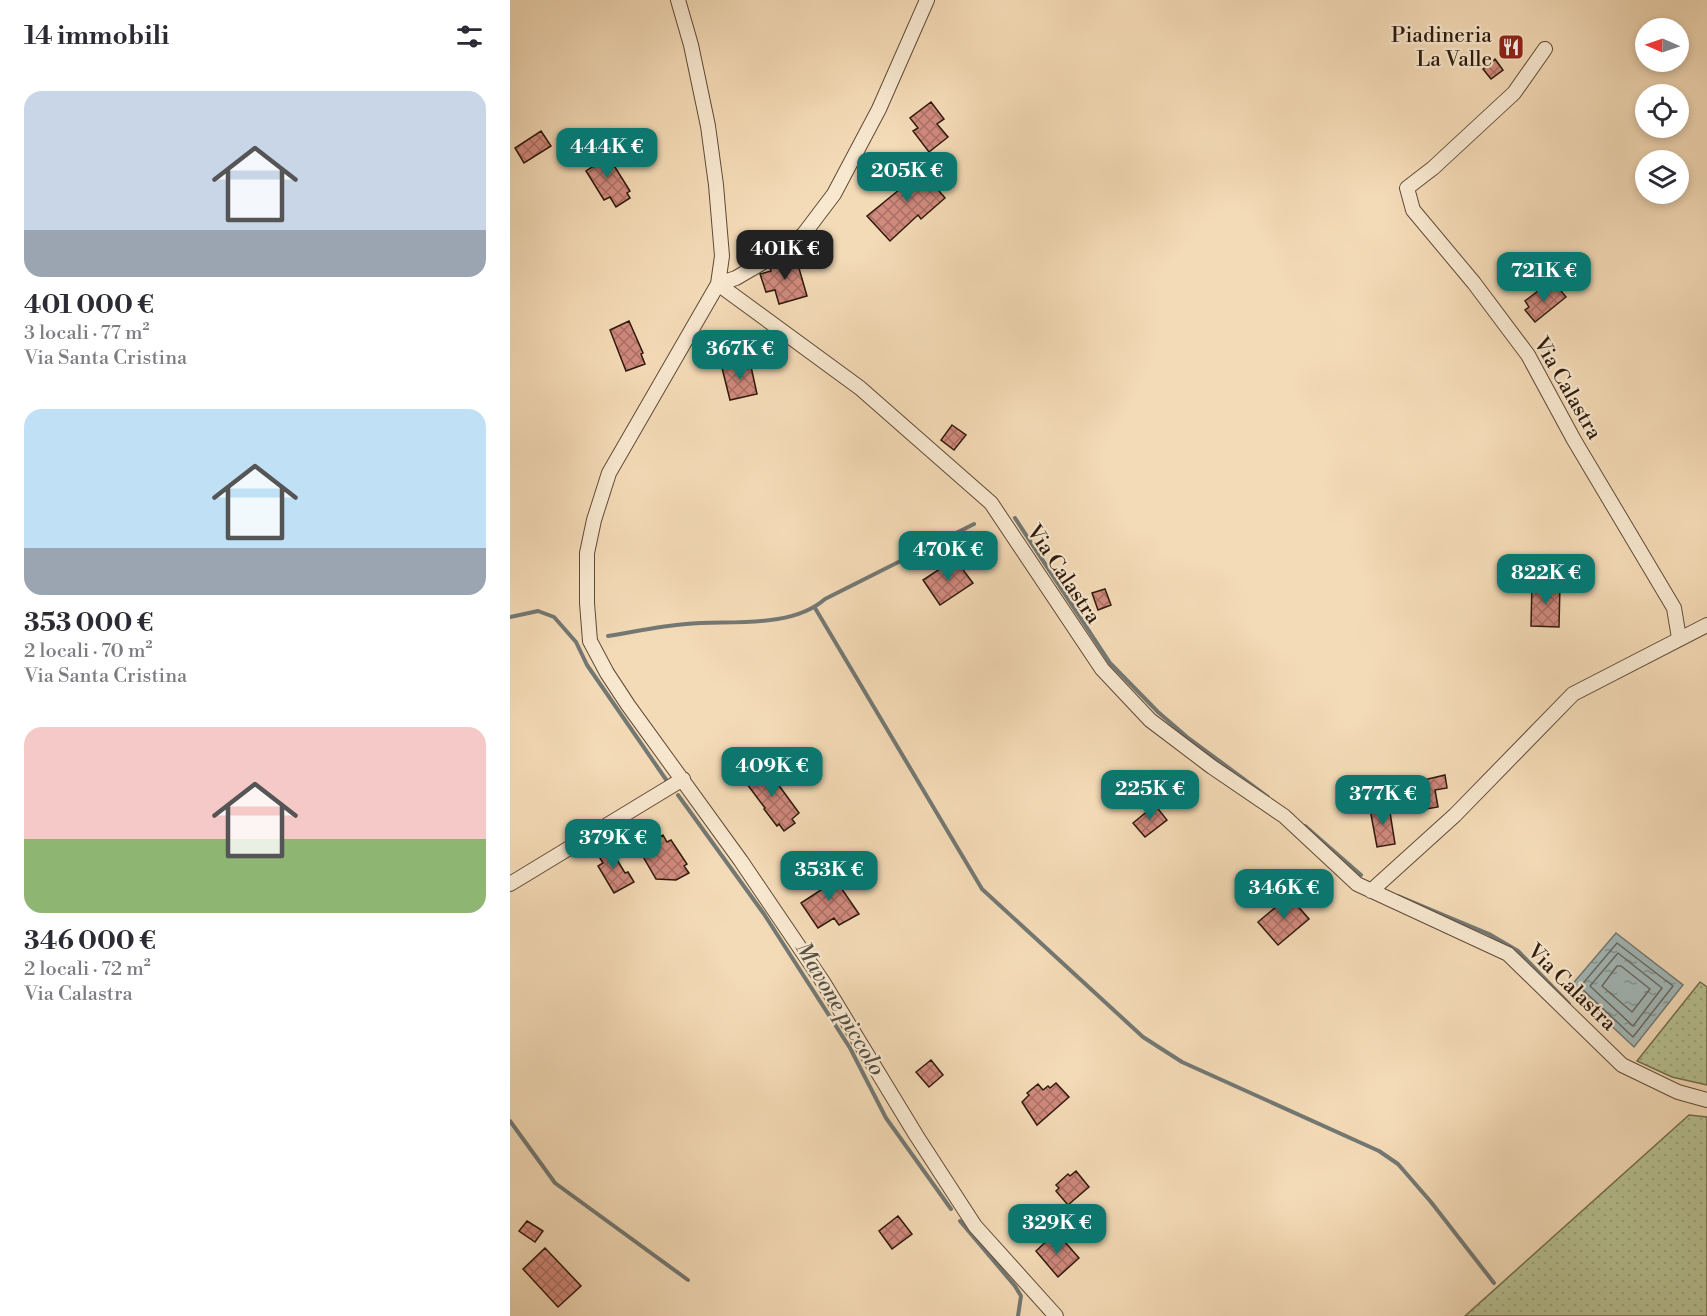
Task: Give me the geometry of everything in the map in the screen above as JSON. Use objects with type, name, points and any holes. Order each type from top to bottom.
[{"type":"street","points":[[678,0],[691,45],[708,126],[722,256],[718,284],[609,473],[594,520],[587,554],[586,603],[590,641],[607,674],[628,705],[683,779],[823,982],[916,1135],[975,1226],[1056,1316]]},
{"type":"street","points":[[718,284],[736,278],[802,235],[834,194],[879,109],[927,0]]},
{"type":"street","name":"Via Calastra","points":[[1545,49],[1514,93],[1433,168],[1407,188],[1413,210],[1474,283],[1528,355],[1574,440],[1674,608],[1679,638]]},
{"type":"street","name":"Via Calastra","points":[[718,284],[860,388],[991,503],[1102,669],[1150,720],[1212,767],[1284,816],[1356,884],[1508,954],[1622,1065],[1678,1092],[1707,1100]]},
{"type":"street","points":[[1371,891],[1455,815],[1573,694],[1707,625]]},
{"type":"street","points":[[510,884],[683,779]]},
{"type":"green space","points":[[1700,982],[1707,987],[1707,1085],[1672,1077],[1637,1061]]},
{"type":"green space","points":[[1689,1115],[1707,1117],[1707,1316],[1465,1316]]},
{"type":"water","points":[[1616,933],[1683,985],[1634,1047],[1570,987]]},
{"type":"building","points":[[1495,59],[1503,70],[1491,79],[1483,69]]},
{"type":"building","points":[[931,102],[944,119],[937,124],[948,137],[929,152],[913,131],[918,128],[910,118]]},
{"type":"building","points":[[541,131],[551,146],[524,163],[515,148]]},
{"type":"building","points":[[600,149],[605,157],[608,156],[630,191],[627,193],[630,198],[616,207],[610,197],[604,200],[586,171],[592,167],[586,158]]},
{"type":"building","points":[[915,163],[945,198],[921,219],[918,215],[890,241],[867,216],[905,185],[898,179]]},
{"type":"building","points":[[796,258],[807,296],[779,304],[775,290],[766,292],[760,274],[771,271],[770,268],[777,263]]},
{"type":"building","points":[[1556,285],[1566,297],[1535,322],[1525,310],[1529,307],[1525,301],[1538,291],[1542,295]]},
{"type":"building","points":[[629,321],[643,353],[641,354],[645,364],[626,371],[610,330]]},
{"type":"building","points":[[750,362],[757,394],[730,400],[722,368]]},
{"type":"building","points":[[952,425],[966,435],[954,450],[941,440]]},
{"type":"building","points":[[955,559],[973,583],[940,605],[923,580]]},
{"type":"building","points":[[1532,583],[1560,584],[1559,627],[1531,626]]},
{"type":"building","points":[[1105,589],[1111,605],[1098,610],[1092,593]]},
{"type":"building","points":[[764,765],[799,813],[792,819],[795,823],[784,831],[779,824],[777,826],[747,784],[749,782],[745,777]]},
{"type":"building","points":[[1445,775],[1447,788],[1435,790],[1438,807],[1421,810],[1415,782]]},
{"type":"building","points":[[1155,805],[1167,820],[1145,837],[1133,823]]},
{"type":"building","points":[[1389,806],[1395,844],[1377,847],[1370,809]]},
{"type":"building","points":[[663,835],[667,842],[671,840],[687,864],[684,866],[689,873],[676,880],[656,879],[641,853],[650,843]]},
{"type":"building","points":[[607,843],[625,873],[628,872],[634,882],[614,893],[598,866],[603,863],[595,850]]},
{"type":"building","points":[[826,866],[859,914],[839,925],[834,918],[818,928],[801,903],[824,888],[813,875]]},
{"type":"building","points":[[1289,896],[1309,919],[1278,945],[1258,922]]},
{"type":"building","points":[[931,1060],[943,1075],[929,1087],[916,1072]]},
{"type":"building","points":[[1056,1083],[1069,1097],[1037,1125],[1022,1102],[1029,1095],[1027,1093],[1038,1084],[1043,1090]]},
{"type":"building","points":[[1076,1171],[1089,1187],[1068,1205],[1056,1191],[1059,1188],[1056,1185],[1068,1174],[1070,1176]]},
{"type":"building","points":[[898,1216],[912,1234],[892,1249],[879,1231]]},
{"type":"building","points":[[527,1221],[543,1231],[535,1242],[519,1231]]},
{"type":"building","points":[[1056,1232],[1079,1258],[1058,1277],[1036,1251]]},
{"type":"building","points":[[545,1248],[581,1286],[558,1307],[523,1269]]},
{"type":"waterway","points":[[1015,518],[1110,663],[1158,712],[1187,737],[1268,797]]},
{"type":"waterway","points":[[608,636],[676,625],[759,621],[795,615],[811,609],[825,599],[974,524]]},
{"type":"waterway","points":[[815,608],[982,889],[1143,1037],[1182,1062],[1379,1151],[1398,1164],[1431,1202],[1494,1283]]},
{"type":"waterway","name":"Mavone piccolo","points":[[510,617],[538,611],[554,617],[576,642],[587,665],[667,781]]},
{"type":"waterway","name":"Mavone piccolo","points":[[678,795],[764,914],[850,1048],[886,1118],[951,1209]]},
{"type":"waterway","points":[[1305,826],[1361,875]]},
{"type":"waterway","points":[[1398,896],[1489,934],[1518,951],[1569,1004]]},
{"type":"waterway","name":"Mavone piccolo","points":[[510,1121],[555,1183],[688,1280]]},
{"type":"waterway","name":"Mavone piccolo","points":[[960,1221],[1015,1286],[1021,1296],[1018,1316]]},
{"type":"place","name":"Piadineria La Valle","points":[[1511,47]]}]
